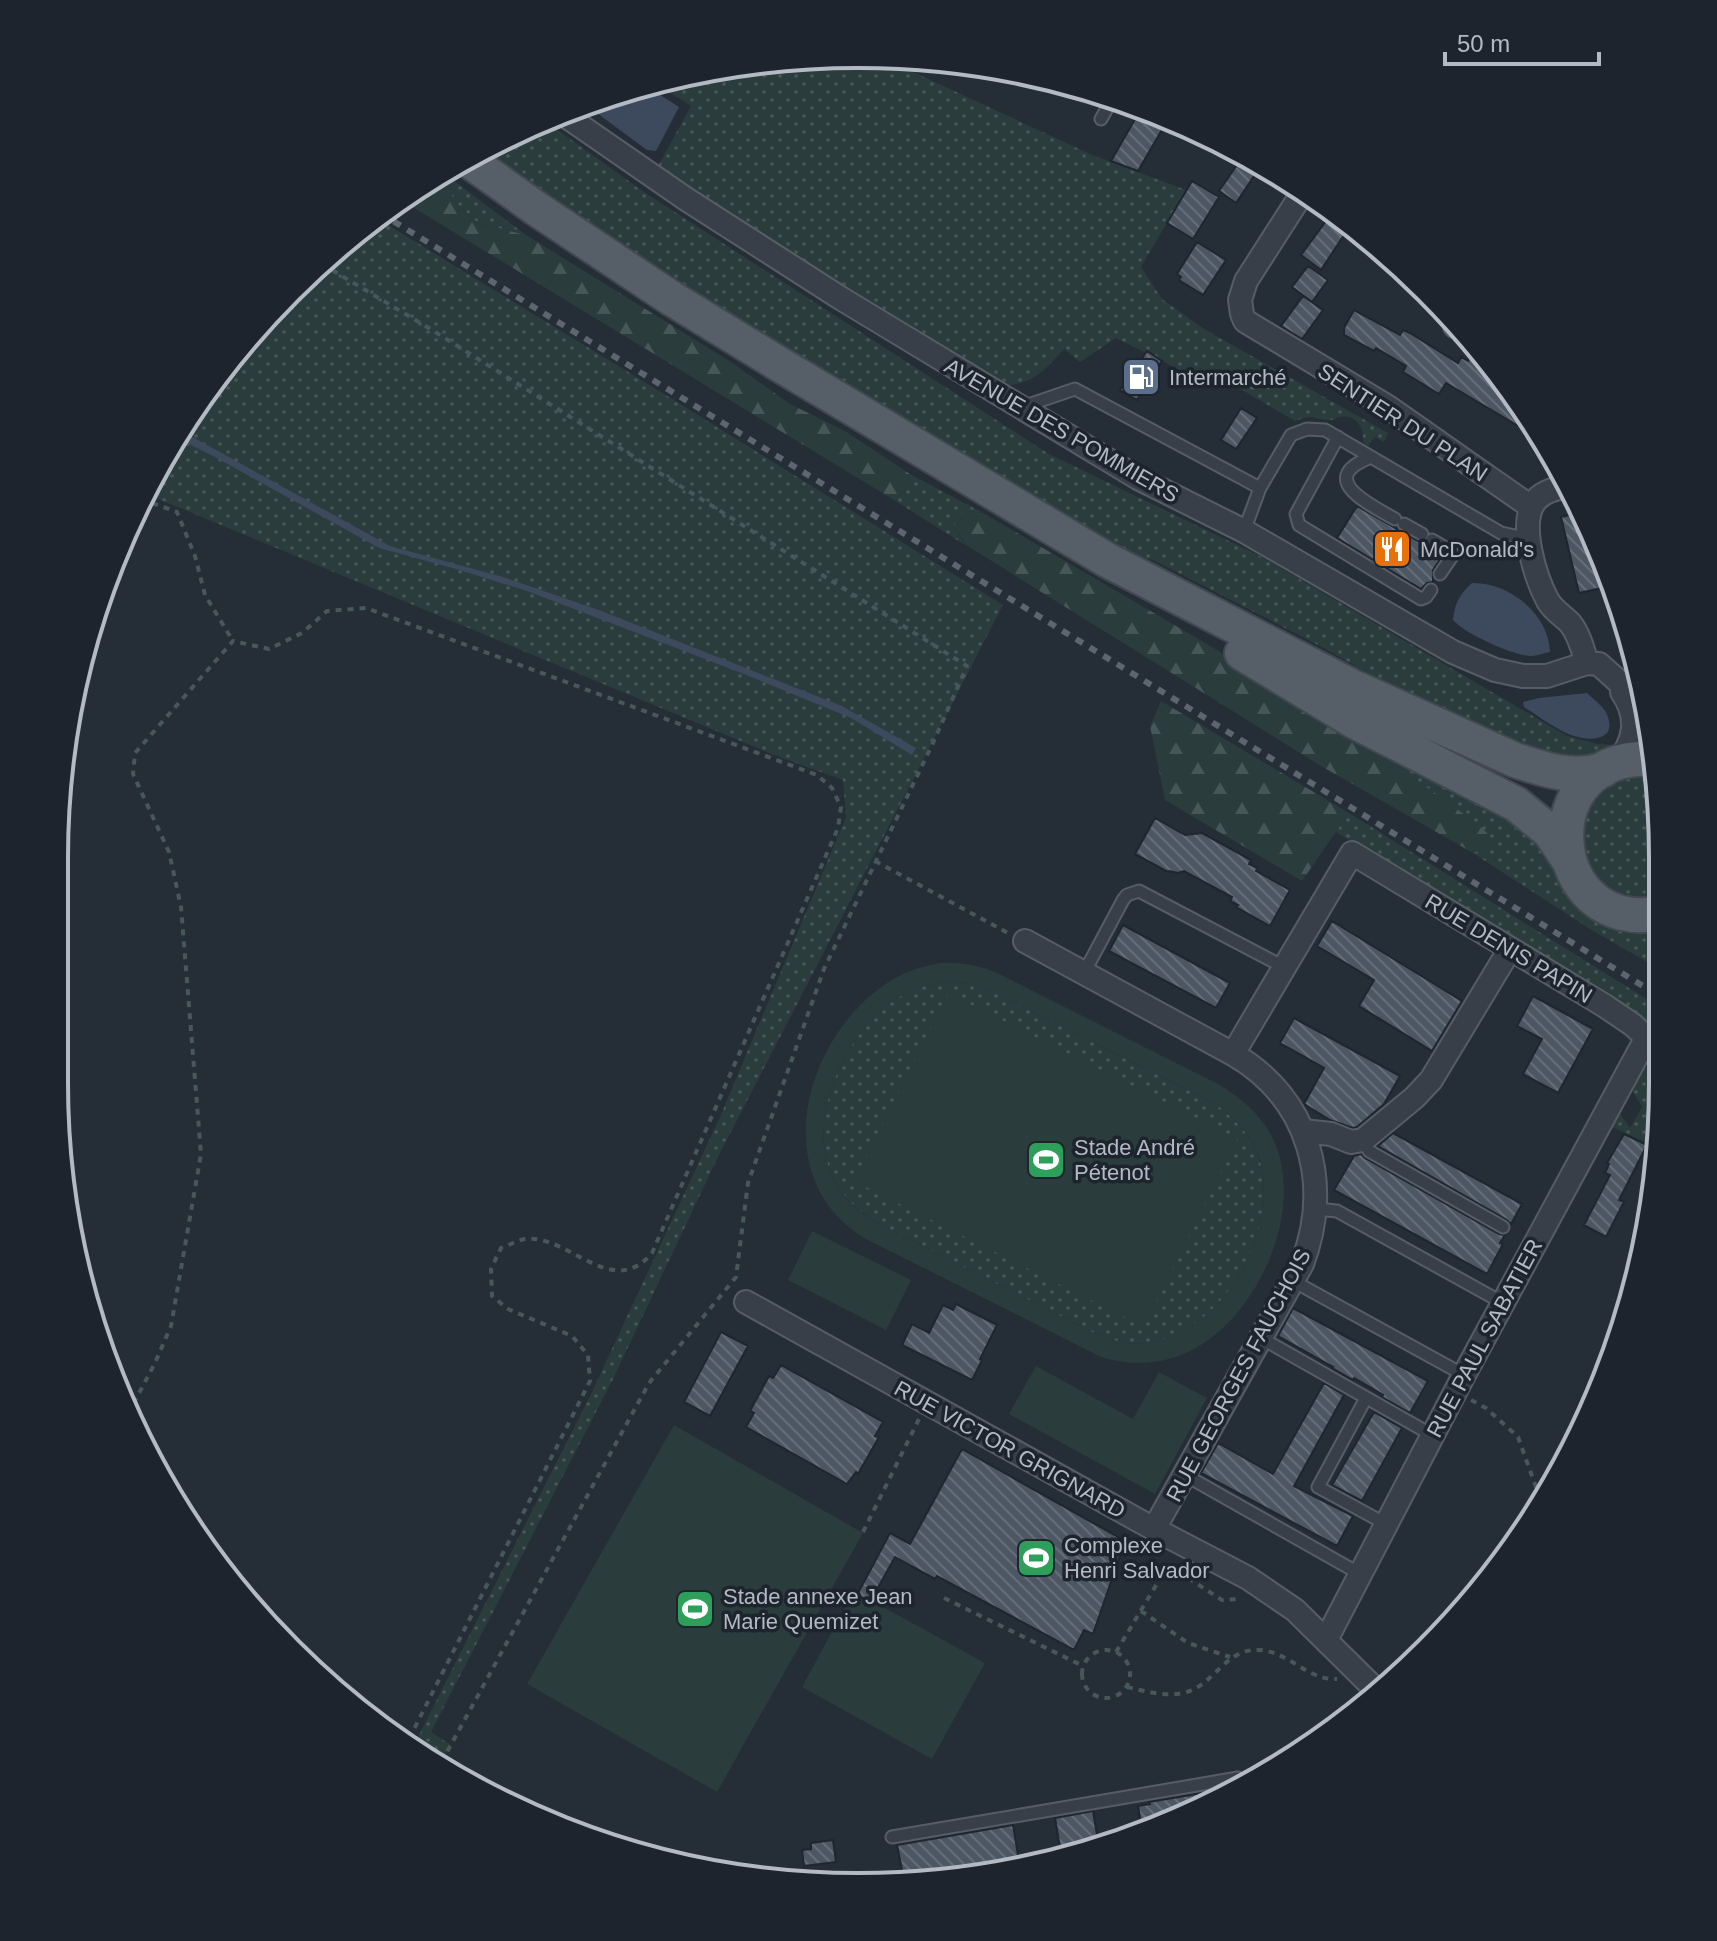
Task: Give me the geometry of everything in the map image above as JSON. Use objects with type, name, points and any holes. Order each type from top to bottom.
[{"type":"main road","points":[[477,166],[660,291],[853,409],[1107,560],[1353,687],[1542,770],[1567,774],[1591,773],[1642,759]]},
{"type":"main road","points":[[1107,560],[1182,614],[1354,721],[1516,804],[1550,832],[1582,886],[1606,906],[1634,915],[1649,914]]},
{"type":"main road","points":[[1568,859],[1565,839],[1570,809],[1580,791],[1594,776],[1609,767]]},
{"type":"street","name":"AVENUE DES POMMIERS","points":[[574,121],[816,283],[1021,408],[1145,482],[1244,531],[1435,642],[1482,665],[1509,674],[1547,676],[1587,663]]},
{"type":"street","name":"SENTIER DU PLAN","points":[[1297,201],[1246,281],[1240,300],[1245,321],[1388,407],[1531,507]]},
{"type":"street","points":[[1557,489],[1548,491],[1531,507],[1528,522],[1534,566],[1546,597],[1555,611],[1572,626],[1587,663],[1599,664],[1631,693]]},
{"type":"street","points":[[1609,767],[1627,748],[1634,717],[1628,701],[1610,674]]},
{"type":"street","name":"RUE DENIS PAPIN","points":[[1284,967],[1352,853],[1613,1011],[1649,1040]]},
{"type":"street","name":"RUE GEORGES FAUCHOIS","points":[[1025,941],[1233,1054],[1264,1076],[1290,1108],[1303,1131],[1314,1170],[1316,1209],[1312,1236],[1302,1264],[1154,1529]]},
{"type":"street","points":[[1303,1131],[1331,1134],[1351,1142],[1363,1140],[1414,1098],[1431,1080],[1510,949]]},
{"type":"street","points":[[1233,1054],[1284,967]]},
{"type":"street","name":"RUE PAUL SABATIER","points":[[1326,1640],[1503,1303],[1649,1053]]},
{"type":"street","name":"RUE VICTOR GRIGNARD","points":[[746,1302],[1248,1578],[1295,1610],[1371,1685]]},
{"type":"lane","points":[[1101,119],[1107,108]]},
{"type":"lane","points":[[1021,408],[1075,389],[1260,488]]},
{"type":"lane","points":[[1244,531],[1260,488],[1291,435],[1316,429],[1338,437],[1501,533],[1529,539]]},
{"type":"lane","points":[[1338,437],[1296,514],[1299,525],[1421,599],[1431,590]]},
{"type":"lane","points":[[1371,457],[1350,468],[1347,482],[1351,490],[1357,497],[1451,551],[1453,555],[1440,574]]},
{"type":"lane","points":[[1084,973],[1123,900],[1139,891],[1284,967]]},
{"type":"lane","points":[[1363,1140],[1369,1151],[1503,1227]]},
{"type":"lane","points":[[1316,1209],[1337,1211],[1503,1303]]},
{"type":"lane","points":[[1293,1281],[1460,1383]]},
{"type":"lane","points":[[1261,1338],[1432,1435]]},
{"type":"lane","points":[[1366,1398],[1318,1487],[1386,1524]]},
{"type":"lane","points":[[1185,1475],[1360,1574]]},
{"type":"lane","points":[[892,1837],[1230,1779]]},
{"type":"path","points":[[331,270],[967,666],[824,969],[748,1183],[736,1277],[649,1383],[445,1756]]},
{"type":"path","points":[[153,503],[177,512],[195,556],[205,595],[233,641],[269,649],[302,633],[327,611],[366,608],[817,775],[832,788],[841,807],[838,828],[652,1253],[643,1264],[627,1271],[605,1268],[544,1241],[524,1239],[501,1248],[491,1269],[492,1296],[508,1309],[572,1336],[588,1355],[590,1381],[411,1734]]},
{"type":"path","points":[[135,1400],[171,1326],[201,1154],[181,907],[169,852],[133,774],[135,753],[233,641]]},
{"type":"path","points":[[875,861],[1025,941]]},
{"type":"path","points":[[1460,1383],[1518,1437],[1537,1489]]},
{"type":"path","points":[[863,1532],[928,1403]]},
{"type":"path","points":[[1116,1652],[1180,1543]]},
{"type":"path","points":[[1168,1565],[1222,1600],[1238,1598],[1251,1606]]},
{"type":"path","points":[[944,1598],[1083,1666]]},
{"type":"path","points":[[1141,1611],[1199,1649],[1230,1657]]},
{"type":"path","points":[[1127,1687],[1157,1694],[1186,1693],[1214,1675],[1230,1657],[1254,1649],[1271,1651],[1326,1679],[1344,1677],[1354,1668]]},
{"type":"path","points":[[1100,1651],[1116,1652],[1123,1657],[1130,1671],[1127,1687],[1115,1697],[1099,1698],[1086,1689],[1081,1674],[1083,1666],[1087,1659],[1100,1651]]},
{"type":"green space","points":[[807,70],[909,70],[1090,154],[1186,190],[1141,267],[1162,299],[1204,329],[1388,433],[1384,442],[1375,437],[1368,446],[1363,442],[1361,428],[1351,418],[1330,420],[1310,417],[1295,421],[1210,371],[1194,380],[1147,351],[1116,338],[1080,362],[1064,349],[1030,380],[1002,385],[657,168],[691,106],[668,92],[755,75]]},
{"type":"green space","points":[[555,128],[644,192],[1049,454],[1262,557],[1567,736],[1614,745],[1605,753],[1580,763],[1466,728],[1320,646],[1153,560],[1129,555],[597,237],[489,160]]},
{"type":"green space","points":[[453,180],[526,235],[478,223],[453,200],[450,182]]},
{"type":"green space","points":[[450,182],[453,200],[478,223],[526,235],[731,362],[790,404],[845,431],[910,474],[909,487],[894,500],[411,206]]},
{"type":"green space","points":[[387,224],[1003,605],[717,1159],[613,1379],[431,1732],[451,1745],[445,1756],[417,1739],[591,1394],[720,1117],[846,817],[843,780],[774,755],[156,498],[201,419],[264,337],[337,264]]},
{"type":"green space","points":[[910,474],[983,513],[967,511],[955,528],[965,545],[894,500],[909,487]]},
{"type":"green space","points":[[967,511],[983,513],[1270,681],[1479,825],[1490,836],[1486,848],[1473,853],[1321,766],[966,545],[955,528],[955,517]]},
{"type":"green space","points":[[1161,701],[1349,813],[1302,881],[1165,800],[1150,726]]},
{"type":"green space","points":[[1386,759],[1434,774],[1545,839],[1558,877],[1579,908],[1600,922],[1623,930],[1649,931],[1649,963],[1473,853],[1486,848]]},
{"type":"green space","points":[[1644,777],[1649,895],[1633,896],[1610,887],[1594,871],[1586,849],[1585,826],[1593,804],[1611,787]]},
{"type":"green space","points":[[1349,813],[1649,1000],[1649,1029],[1625,1008],[1336,832]]},
{"type":"green space","points":[[935,964],[970,965],[999,974],[1222,1086],[1249,1106],[1265,1125],[1281,1162],[1284,1193],[1280,1226],[1270,1258],[1255,1288],[1235,1315],[1212,1337],[1186,1353],[1155,1362],[1122,1362],[1101,1357],[864,1238],[832,1211],[814,1177],[806,1140],[809,1102],[821,1064],[840,1029],[867,999],[899,976]],"holes":[[[941,983],[971,984],[994,992],[1217,1105],[1247,1135],[1259,1157],[1264,1185],[1262,1215],[1254,1245],[1240,1274],[1222,1299],[1199,1320],[1174,1335],[1146,1343],[1122,1342],[1098,1335],[877,1223],[855,1207],[837,1186],[829,1169],[824,1145],[825,1119],[830,1093],[853,1043],[870,1021],[910,991]]]},
{"type":"green space","name":"Stade André Pétenot","points":[[952,982],[971,984],[994,992],[1217,1105],[1247,1135],[1259,1158],[1264,1186],[1262,1216],[1254,1245],[1240,1274],[1222,1299],[1199,1320],[1174,1335],[1146,1343],[1116,1341],[1098,1335],[877,1223],[843,1193],[829,1169],[824,1145],[830,1093],[840,1067],[870,1021],[889,1004],[915,989]]},
{"type":"green space","name":"Stade André Pétenot","points":[[948,993],[1238,1139],[1144,1327],[854,1181]]},
{"type":"green space","points":[[1649,1067],[1645,1142],[1612,1127],[1618,1111],[1630,1128],[1642,1107],[1630,1087],[1640,1071]]},
{"type":"green space","points":[[812,1231],[911,1280],[886,1330],[788,1280]]},
{"type":"green space","points":[[1036,1366],[1133,1419],[1159,1372],[1207,1398],[1155,1494],[1009,1414]]},
{"type":"green space","name":"Stade annexe Jean Marie Quemizet","points":[[674,1425],[863,1533],[717,1792],[527,1684]]},
{"type":"green space","points":[[854,1591],[985,1663],[932,1759],[802,1687]]},
{"type":"water","points":[[659,94],[679,107],[656,151],[647,150],[597,113]]},
{"type":"water","points":[[191,436],[390,546],[503,577],[599,610],[842,706],[916,748],[912,755],[851,718],[527,591],[379,548],[186,443]]},
{"type":"water","points":[[1472,583],[1500,588],[1524,603],[1543,625],[1550,652],[1531,656],[1513,652],[1478,637],[1453,620],[1456,604]]},
{"type":"water","points":[[1587,693],[1607,713],[1608,731],[1600,737],[1587,739],[1567,733],[1524,707],[1523,702],[1539,698]]},
{"type":"building","points":[[1135,118],[1163,129],[1138,171],[1111,161]]},
{"type":"building","points":[[1237,165],[1255,175],[1236,203],[1219,191]]},
{"type":"building","points":[[1192,181],[1219,197],[1193,239],[1167,223]]},
{"type":"building","points":[[1326,221],[1344,235],[1321,270],[1301,255]]},
{"type":"building","points":[[1197,242],[1226,260],[1203,295],[1179,280],[1181,277],[1177,274]]},
{"type":"building","points":[[1308,266],[1328,280],[1312,302],[1292,287]]},
{"type":"building","points":[[1303,296],[1323,310],[1302,339],[1281,326]]},
{"type":"building","points":[[1354,310],[1400,335],[1403,330],[1410,333],[1458,363],[1461,357],[1468,361],[1470,358],[1522,428],[1446,383],[1439,394],[1403,372],[1406,366],[1376,348],[1374,351],[1344,335],[1344,328]]},
{"type":"building","points":[[1147,351],[1162,361],[1137,400],[1120,390]]},
{"type":"building","points":[[1241,408],[1257,418],[1236,449],[1221,440]]},
{"type":"building","name":"McDonald's","points":[[1357,506],[1424,542],[1442,556],[1433,570],[1433,582],[1421,589],[1337,538]]},
{"type":"building","points":[[1570,515],[1601,588],[1579,593],[1561,517]]},
{"type":"building","points":[[1155,818],[1185,835],[1202,833],[1251,860],[1249,864],[1258,868],[1256,871],[1290,890],[1270,926],[1236,907],[1238,905],[1230,901],[1232,897],[1184,871],[1168,872],[1135,854]]},
{"type":"building","points":[[1332,921],[1462,1001],[1432,1051],[1359,1006],[1374,980],[1317,946]]},
{"type":"building","points":[[1123,925],[1230,983],[1216,1008],[1109,951]]},
{"type":"building","points":[[1533,996],[1593,1029],[1558,1093],[1523,1074],[1542,1039],[1517,1026]]},
{"type":"building","points":[[1294,1018],[1400,1076],[1384,1104],[1357,1127],[1330,1120],[1304,1104],[1324,1068],[1280,1043]]},
{"type":"building","points":[[1393,1133],[1522,1204],[1511,1224],[1378,1146]]},
{"type":"building","points":[[1624,1134],[1646,1145],[1619,1200],[1624,1202],[1606,1237],[1584,1225],[1610,1175],[1605,1173],[1607,1163]]},
{"type":"building","points":[[1361,1154],[1505,1235],[1487,1274],[1334,1190],[1354,1156]]},
{"type":"building","points":[[956,1304],[997,1325],[972,1380],[902,1345],[912,1324],[929,1333],[943,1305],[953,1310]]},
{"type":"building","points":[[1293,1308],[1428,1381],[1410,1413],[1278,1336]]},
{"type":"building","points":[[721,1332],[748,1346],[710,1416],[684,1402]]},
{"type":"building","points":[[781,1365],[883,1422],[875,1436],[879,1437],[858,1474],[856,1472],[847,1484],[746,1427],[754,1413],[750,1411],[769,1376],[773,1378]]},
{"type":"building","points":[[1324,1383],[1344,1395],[1294,1486],[1353,1516],[1337,1546],[1201,1473],[1218,1443],[1273,1474]]},
{"type":"building","points":[[1374,1412],[1402,1428],[1362,1501],[1332,1485]]},
{"type":"building","name":"Complexe Henri Salvador","points":[[962,1449],[1125,1541],[1093,1634],[1084,1630],[1074,1650],[937,1576],[935,1579],[895,1557],[870,1602],[857,1595],[890,1533],[910,1544]]},
{"type":"building","points":[[1205,1793],[1140,1821],[1138,1806]]},
{"type":"building","points":[[1093,1811],[1097,1836],[1060,1847],[1055,1818]]},
{"type":"building","points":[[1013,1825],[1018,1857],[902,1871],[897,1845]]},
{"type":"building","points":[[833,1840],[836,1862],[804,1866],[802,1850],[811,1849],[811,1843]]},
{"type":"railway","points":[[392,220],[1649,990]]},
{"type":"place","name":"Intermarché","points":[[1141,377]]},
{"type":"place","name":"McDonald's","points":[[1392,549]]},
{"type":"place","name":"Stade André Pétenot","points":[[1046,1160]]},
{"type":"place","name":"Complexe Henri Salvador","points":[[1036,1558]]},
{"type":"place","name":"Stade annexe Jean Marie Quemizet","points":[[695,1609]]}]
